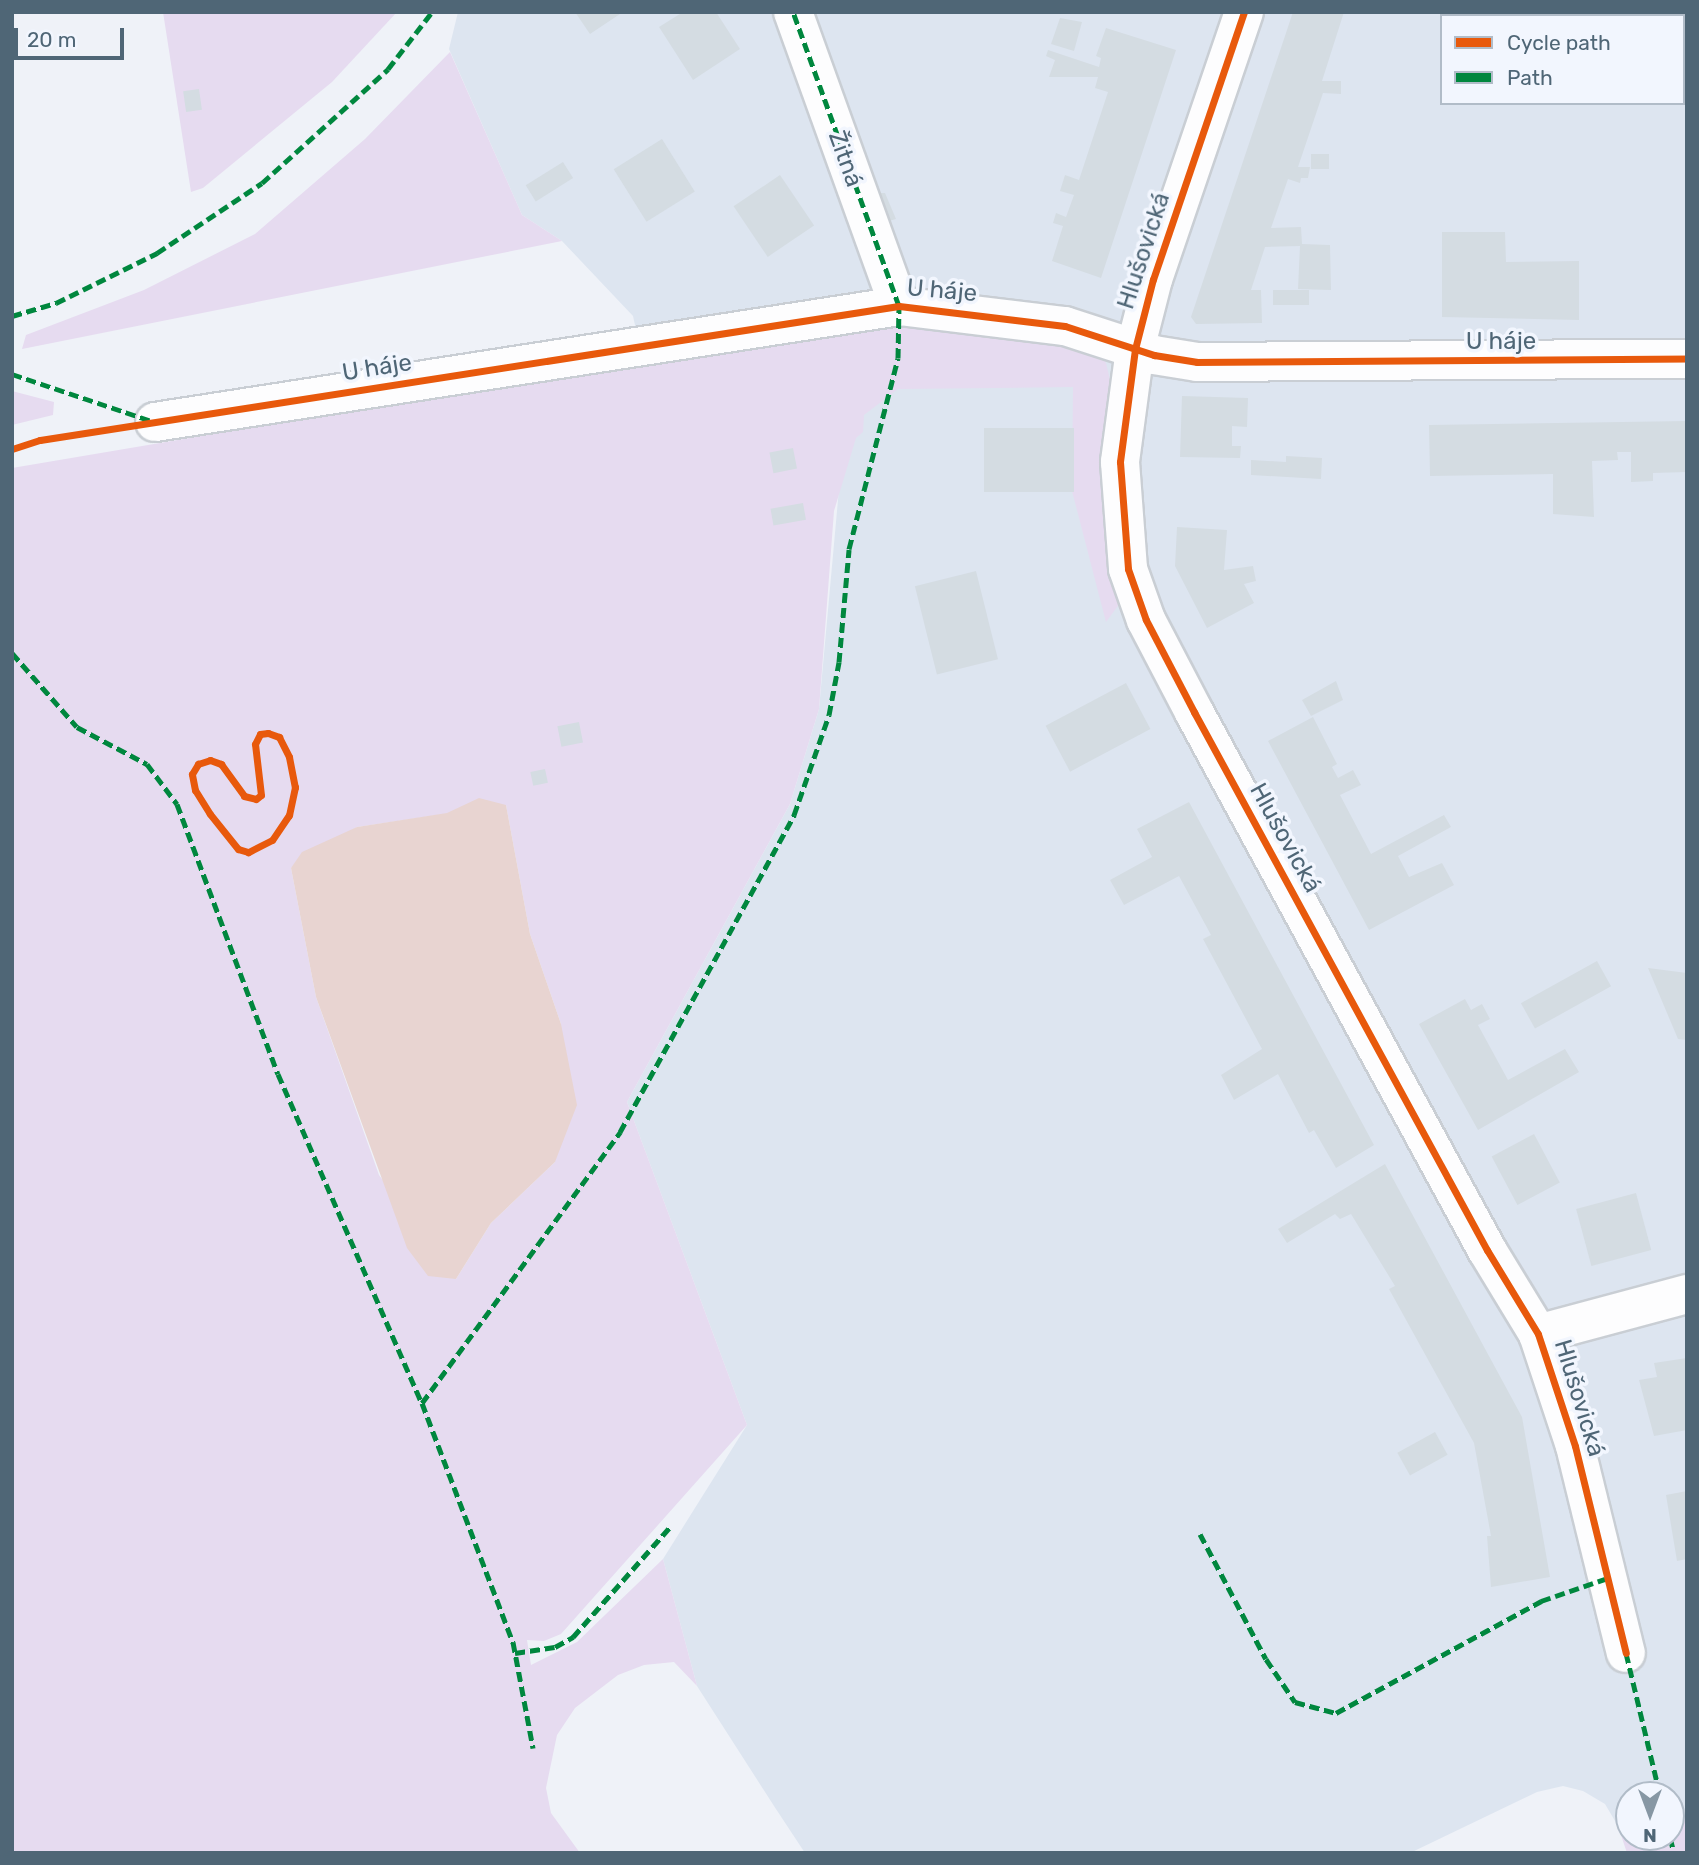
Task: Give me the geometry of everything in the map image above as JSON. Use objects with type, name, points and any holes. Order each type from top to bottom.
[{"type":"street","name":"Žitná","points":[[793,12],[899,306]]},
{"type":"street","name":"Hlušovická","points":[[1244,12],[1153,279],[1135,349],[1120,492],[1128,569],[1146,620],[1487,1250],[1538,1334],[1575,1446],[1626,1653]]},
{"type":"street","name":"U háje","points":[[155,422],[899,306],[1065,326],[1135,349],[1197,362],[1687,359]]},
{"type":"street","points":[[1538,1334],[1687,1293]]},
{"type":"shaded area","points":[[163,12],[397,12],[332,82],[203,188],[191,192]]},
{"type":"shaded area","points":[[458,12],[1687,12],[1687,1819],[1685,1781],[1615,1781],[1615,1821],[1605,1804],[1583,1791],[1563,1786],[1537,1792],[1410,1853],[805,1853],[697,1686],[663,1559],[747,1425],[627,1102],[790,804],[819,709],[845,423],[643,362],[633,316],[562,241],[522,215],[449,49]]},
{"type":"shaded area","points":[[450,52],[522,215],[562,241],[22,349],[26,335],[144,290],[255,234],[365,139]]},
{"type":"shaded area","points":[[900,318],[1070,346],[1097,352],[1106,363],[1111,384],[1102,505],[1120,603],[1106,622],[1072,491],[1073,387],[898,389],[864,415],[863,432],[856,438],[834,511],[819,709],[790,804],[627,1102],[747,1425],[561,1634],[544,1641],[527,1640],[531,1665],[577,1642],[663,1559],[697,1686],[674,1662],[644,1665],[618,1675],[575,1708],[557,1735],[546,1788],[551,1813],[580,1853],[12,1853],[12,468]],"holes":[[[506,805],[530,934],[561,1024],[555,1162],[491,1223],[456,1279],[379,1175],[316,997],[291,868],[357,827]]]},
{"type":"shaded area","points":[[12,391],[54,402],[53,415],[12,425]]},
{"type":"shaded area","points":[[479,798],[506,805],[530,934],[561,1024],[577,1105],[555,1162],[491,1223],[456,1279],[428,1276],[407,1248],[316,997],[291,868],[302,852],[357,827],[447,813]]},
{"type":"shaded area","points":[[1685,1819],[1687,1853],[1627,1853],[1626,1851],[1685,1851]]},
{"type":"building","points":[[575,12],[623,12],[590,34]]},
{"type":"building","points":[[683,12],[716,12],[740,49],[693,80],[659,27]]},
{"type":"building","points":[[1293,12],[1344,12],[1322,81],[1341,81],[1341,94],[1323,93],[1298,167],[1310,167],[1308,178],[1301,178],[1300,183],[1288,179],[1271,228],[1301,227],[1302,244],[1330,245],[1331,290],[1298,289],[1300,246],[1265,247],[1251,290],[1261,290],[1262,323],[1196,324],[1191,317]]},
{"type":"building","points":[[1060,18],[1082,22],[1074,51],[1051,44]]},
{"type":"building","points":[[1106,28],[1176,50],[1101,278],[1052,261],[1063,226],[1053,223],[1056,213],[1066,217],[1074,195],[1060,191],[1065,175],[1079,180],[1108,92],[1095,88],[1098,77],[1049,77],[1055,60],[1046,56],[1048,50],[1099,67],[1101,58],[1096,56]]},
{"type":"building","points":[[199,89],[202,110],[186,112],[183,91]]},
{"type":"building","points":[[662,139],[695,192],[647,222],[614,169]]},
{"type":"building","points":[[1311,154],[1329,154],[1329,169],[1311,169]]},
{"type":"building","points":[[563,162],[573,178],[536,201],[526,185]]},
{"type":"building","points":[[780,175],[814,226],[768,257],[734,206]]},
{"type":"building","points":[[873,193],[885,193],[896,219],[885,222]]},
{"type":"building","points":[[1442,232],[1505,232],[1506,262],[1579,261],[1579,320],[1442,317]]},
{"type":"building","points":[[1273,290],[1309,290],[1309,305],[1273,305]]},
{"type":"building","points":[[1182,396],[1248,398],[1247,427],[1232,426],[1232,446],[1241,446],[1240,458],[1180,457]]},
{"type":"building","points":[[1687,421],[1687,472],[1653,473],[1653,481],[1631,482],[1631,452],[1617,452],[1618,460],[1592,461],[1594,517],[1553,514],[1553,474],[1430,476],[1429,425]]},
{"type":"building","points":[[984,428],[1074,428],[1074,492],[984,492]]},
{"type":"building","points":[[793,448],[797,469],[773,473],[769,453]]},
{"type":"building","points":[[1286,456],[1322,458],[1321,479],[1251,475],[1251,460],[1286,462]]},
{"type":"building","points":[[803,503],[806,520],[773,525],[771,509]]},
{"type":"building","points":[[1177,527],[1227,530],[1224,570],[1253,566],[1256,581],[1244,584],[1254,603],[1207,628],[1175,566]]},
{"type":"building","points":[[976,571],[998,659],[937,675],[915,586]]},
{"type":"building","points":[[1336,681],[1343,700],[1311,716],[1302,700]]},
{"type":"building","points":[[1126,683],[1150,729],[1070,772],[1046,726]]},
{"type":"building","points":[[1313,717],[1337,764],[1332,767],[1338,778],[1353,770],[1361,785],[1340,795],[1371,854],[1444,815],[1451,827],[1398,856],[1409,877],[1442,863],[1454,885],[1369,930],[1268,741]]},
{"type":"building","points":[[579,722],[583,743],[561,747],[557,726]]},
{"type":"building","points":[[545,769],[548,783],[533,786],[530,772]]},
{"type":"building","points":[[1189,802],[1374,1145],[1336,1168],[1314,1130],[1309,1133],[1278,1074],[1234,1100],[1221,1075],[1262,1049],[1203,939],[1211,935],[1179,876],[1124,905],[1110,880],[1152,857],[1137,829]]},
{"type":"building","points":[[1597,961],[1611,986],[1535,1029],[1521,1003]]},
{"type":"building","points":[[1648,968],[1687,973],[1687,1040],[1678,1039]]},
{"type":"building","points":[[1465,999],[1471,1010],[1482,1004],[1490,1019],[1478,1025],[1508,1080],[1565,1049],[1579,1072],[1478,1130],[1419,1024]]},
{"type":"building","points":[[1534,1134],[1560,1183],[1517,1205],[1492,1157]]},
{"type":"building","points":[[1385,1164],[1522,1417],[1550,1577],[1491,1587],[1487,1536],[1491,1536],[1474,1443],[1389,1289],[1395,1286],[1351,1214],[1340,1219],[1335,1214],[1287,1243],[1278,1229]]},
{"type":"building","points":[[1636,1193],[1651,1250],[1591,1266],[1576,1209]]},
{"type":"building","points":[[1687,1358],[1687,1430],[1654,1436],[1639,1380],[1657,1377],[1654,1363]]},
{"type":"building","points":[[1435,1432],[1448,1455],[1410,1476],[1397,1453]]},
{"type":"building","points":[[1687,1491],[1687,1559],[1677,1561],[1666,1495]]},
{"type":"marked path","points":[[12,316],[56,303],[157,253],[262,183],[388,69],[432,12]]},
{"type":"marked path","points":[[422,1403],[620,1132],[794,815],[829,715],[839,662],[849,549],[898,358],[899,306],[793,12]]},
{"type":"marked path","points":[[12,374],[149,420]]},
{"type":"marked path","points":[[12,653],[77,727],[147,764],[177,804],[278,1074],[422,1403],[513,1642],[533,1748]]},
{"type":"marked path","points":[[515,1653],[555,1647],[573,1637],[670,1527]]},
{"type":"marked path","points":[[1200,1534],[1266,1659],[1295,1702],[1336,1713],[1541,1601],[1605,1579]]},
{"type":"marked path","points":[[1626,1653],[1657,1781]]},
{"type":"cycle path","points":[[1244,12],[1153,279],[1135,349],[1120,462],[1128,569],[1146,620],[1194,712],[1487,1250],[1538,1334],[1575,1446],[1626,1653]]},
{"type":"cycle path","points":[[12,449],[40,440],[899,306],[1065,326],[1154,355],[1197,362],[1687,359]]},
{"type":"cycle path","points":[[268,733],[279,737],[289,757],[295,787],[289,815],[272,840],[248,852],[238,849],[210,814],[195,790],[192,774],[198,764],[210,760],[221,764],[244,796],[256,799],[261,795],[255,744],[260,734],[268,733]]}]
